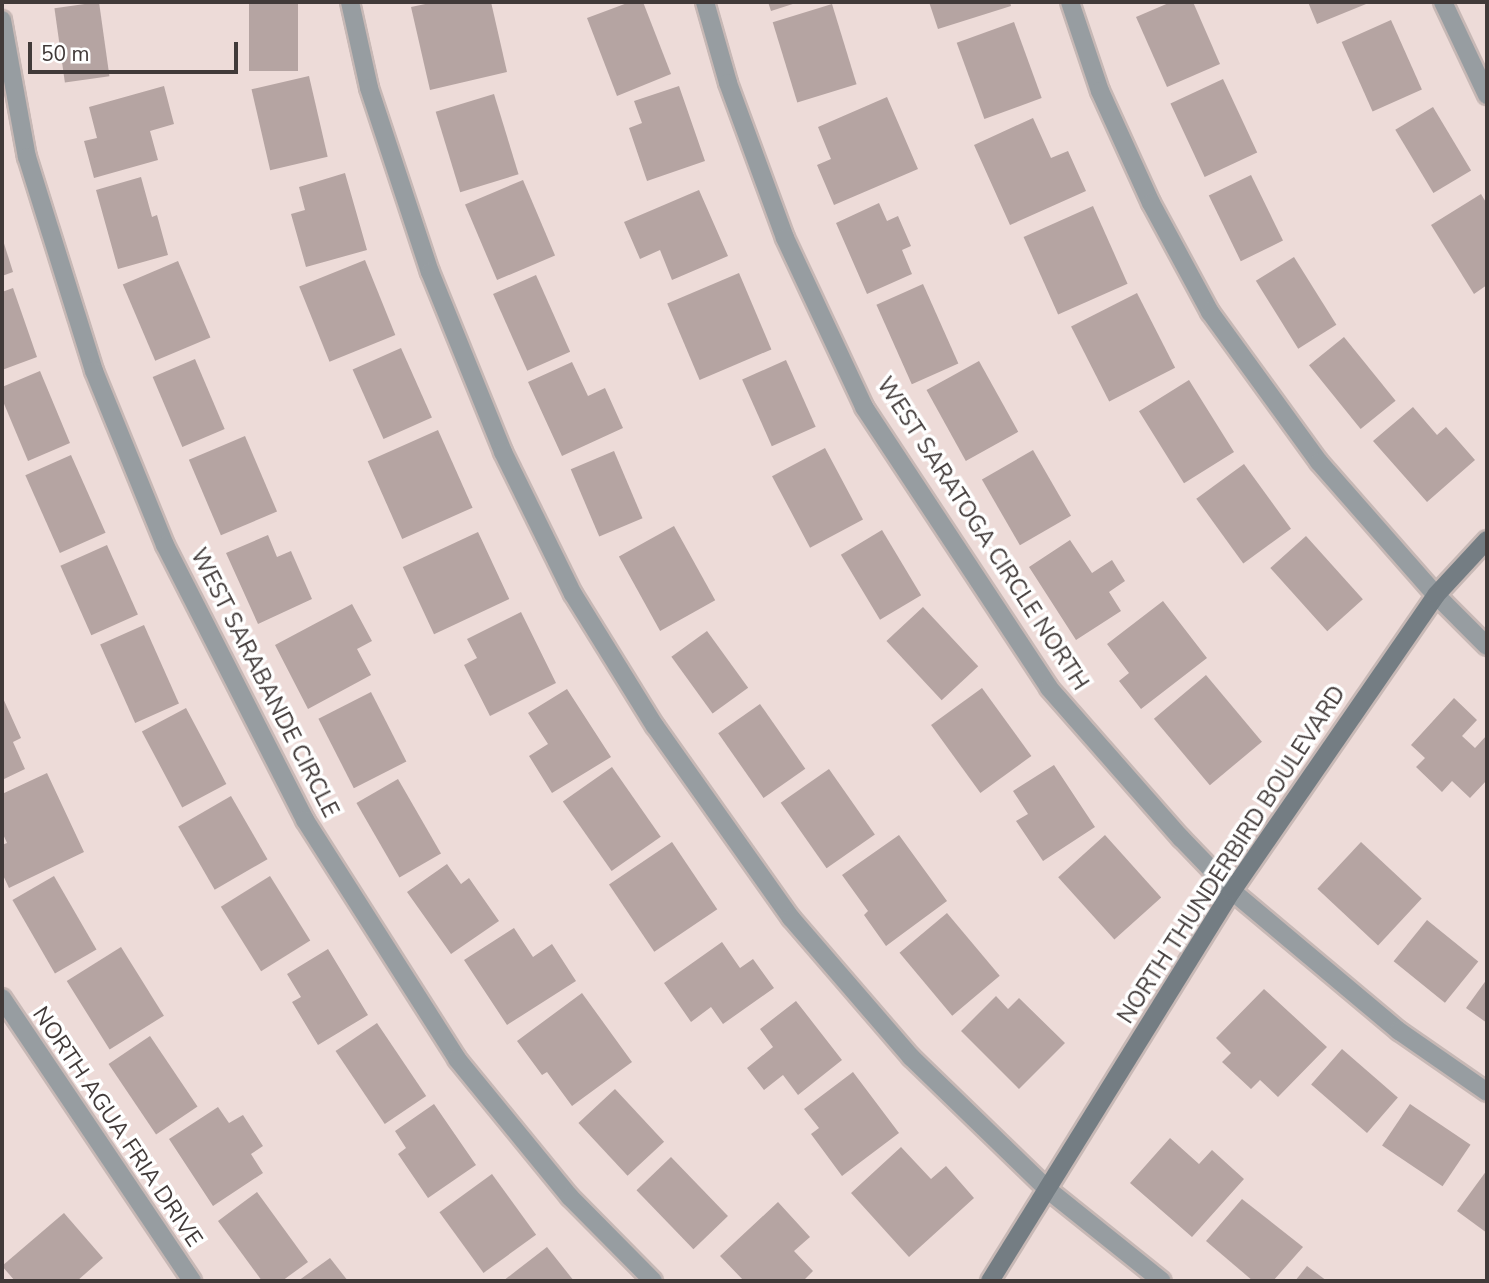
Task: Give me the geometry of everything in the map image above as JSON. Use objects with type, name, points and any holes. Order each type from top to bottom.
[{"type":"street","points":[[350,2],[369,88],[430,272],[503,452],[573,594],[655,726],[791,918],[911,1056],[1047,1189],[1163,1281]]},
{"type":"street","name":"WEST SARATOGA CIRCLE NORTH","points":[[705,2],[728,83],[785,238],[864,407],[1049,688],[1181,838],[1232,891],[1399,1031],[1487,1092]]},
{"type":"street","points":[[1070,2],[1100,91],[1151,203],[1210,312],[1319,462],[1436,595],[1487,646]]},
{"type":"street","points":[[1443,2],[1487,95]]},
{"type":"street","name":"WEST SARABANDE CIRCLE","points":[[2,20],[27,157],[94,371],[165,545],[305,820],[457,1059],[570,1197],[653,1281]]},
{"type":"street","name":"NORTH THUNDERBIRD BOULEVARD","points":[[990,1281],[1232,891],[1436,595],[1487,540]]},
{"type":"street","name":"NORTH AGUA FRIA DRIVE","points":[[2,998],[183,1278]]},
{"type":"building","points":[[99,2],[109,76],[65,83],[54,8]]},
{"type":"building","points":[[249,2],[298,2],[298,71],[249,71]]},
{"type":"building","points":[[435,2],[491,2],[507,72],[430,90],[411,7]]},
{"type":"building","points":[[630,2],[643,2],[671,74],[617,96],[587,18]]},
{"type":"building","points":[[768,2],[799,2],[771,11]]},
{"type":"building","points":[[929,2],[1010,2],[1011,6],[938,29]]},
{"type":"building","points":[[1171,2],[1193,2],[1220,64],[1167,87],[1136,17]]},
{"type":"building","points":[[1308,2],[1371,2],[1317,24]]},
{"type":"building","points":[[832,4],[857,84],[797,102],[773,22]]},
{"type":"building","points":[[1391,20],[1422,89],[1373,111],[1342,42]]},
{"type":"building","points":[[1014,22],[1042,98],[984,119],[957,43]]},
{"type":"building","points":[[309,76],[328,157],[270,170],[252,89]]},
{"type":"building","points":[[1223,79],[1257,152],[1205,177],[1170,104]]},
{"type":"building","points":[[164,86],[174,124],[150,131],[158,160],[94,178],[84,141],[97,138],[89,107]]},
{"type":"building","points":[[679,86],[705,161],[647,181],[629,128],[642,123],[634,101]]},
{"type":"building","points":[[494,94],[519,174],[460,192],[436,112]]},
{"type":"building","points":[[887,97],[918,169],[834,205],[817,165],[831,159],[818,127]]},
{"type":"building","points":[[1433,107],[1471,170],[1433,193],[1395,130]]},
{"type":"building","points":[[1033,118],[1051,158],[1068,151],[1086,191],[1010,225],[974,145]]},
{"type":"building","points":[[345,173],[367,250],[306,267],[291,214],[305,210],[299,187]]},
{"type":"building","points":[[1251,175],[1283,241],[1241,261],[1209,196]]},
{"type":"building","points":[[141,177],[152,217],[157,215],[168,255],[118,269],[96,190]]},
{"type":"building","points":[[523,180],[555,255],[497,280],[465,205]]},
{"type":"building","points":[[699,190],[728,256],[672,280],[660,250],[640,259],[624,222]]},
{"type":"building","points":[[1481,194],[1487,204],[1487,285],[1474,294],[1431,225]]},
{"type":"building","points":[[879,203],[887,221],[898,216],[911,246],[902,250],[912,274],[867,294],[836,223]]},
{"type":"building","points":[[1093,206],[1128,284],[1058,315],[1024,237]]},
{"type":"building","points":[[2,237],[13,272],[2,276]]},
{"type":"building","points":[[1294,257],[1336,325],[1298,349],[1256,281]]},
{"type":"building","points":[[365,260],[395,335],[330,362],[299,287]]},
{"type":"building","points":[[178,261],[210,337],[155,361],[123,284]]},
{"type":"building","points":[[739,273],[771,349],[700,380],[667,303]]},
{"type":"building","points":[[536,275],[570,352],[527,371],[493,294]]},
{"type":"building","points":[[923,284],[958,363],[912,384],[876,305]]},
{"type":"building","points":[[13,288],[37,357],[2,370],[2,292]]},
{"type":"building","points":[[1137,293],[1175,368],[1109,401],[1071,327]]},
{"type":"building","points":[[1344,337],[1396,401],[1361,429],[1309,365]]},
{"type":"building","points":[[401,348],[432,417],[383,439],[353,370]]},
{"type":"building","points":[[195,359],[225,429],[182,447],[153,377]]},
{"type":"building","points":[[786,360],[816,427],[772,446],[742,380]]},
{"type":"building","points":[[979,361],[1018,432],[966,461],[927,390]]},
{"type":"building","points":[[572,362],[588,396],[605,388],[623,428],[562,456],[528,382]]},
{"type":"building","points":[[40,371],[70,443],[28,461],[2,399],[2,387]]},
{"type":"building","points":[[1189,380],[1234,452],[1184,483],[1139,411]]},
{"type":"building","points":[[1413,407],[1437,435],[1446,427],[1475,460],[1427,502],[1373,441]]},
{"type":"building","points":[[438,430],[473,508],[402,539],[368,461]]},
{"type":"building","points":[[245,436],[277,511],[221,535],[189,460]]},
{"type":"building","points":[[825,448],[863,520],[810,548],[772,476]]},
{"type":"building","points":[[1033,450],[1071,516],[1020,545],[982,480]]},
{"type":"building","points":[[614,451],[643,518],[599,537],[571,469]]},
{"type":"building","points":[[71,455],[106,533],[60,553],[25,475]]},
{"type":"building","points":[[1244,464],[1291,529],[1243,563],[1196,499]]},
{"type":"building","points":[[674,526],[715,600],[660,631],[619,557]]},
{"type":"building","points":[[882,530],[921,595],[880,620],[841,555]]},
{"type":"building","points":[[478,532],[509,599],[434,634],[403,567]]},
{"type":"building","points":[[268,535],[277,557],[291,551],[312,599],[258,624],[226,553]]},
{"type":"building","points":[[1306,536],[1363,599],[1327,631],[1270,568]]},
{"type":"building","points":[[1070,540],[1092,573],[1112,560],[1125,581],[1109,592],[1121,611],[1076,640],[1029,567]]},
{"type":"building","points":[[107,545],[138,614],[91,635],[60,566]]},
{"type":"building","points":[[1163,601],[1207,658],[1141,709],[1119,681],[1129,673],[1107,644]]},
{"type":"building","points":[[352,604],[372,641],[357,649],[371,675],[308,709],[275,645]]},
{"type":"building","points":[[923,607],[978,666],[942,700],[886,641]]},
{"type":"building","points":[[521,612],[556,683],[490,716],[464,665],[477,658],[467,639]]},
{"type":"building","points":[[144,625],[179,704],[135,723],[100,645]]},
{"type":"building","points":[[707,631],[748,688],[713,713],[671,657]]},
{"type":"building","points":[[1206,675],[1262,742],[1210,785],[1154,719]]},
{"type":"building","points":[[982,688],[1031,756],[980,793],[931,725]]},
{"type":"building","points":[[567,689],[611,757],[552,793],[529,756],[548,744],[528,713]]},
{"type":"building","points":[[371,692],[406,761],[354,788],[318,719]]},
{"type":"building","points":[[2,696],[21,738],[13,742],[25,769],[2,780]]},
{"type":"building","points":[[1454,698],[1477,720],[1462,736],[1475,748],[1487,735],[1487,780],[1470,798],[1452,781],[1442,792],[1416,767],[1425,758],[1411,745]]},
{"type":"building","points":[[760,704],[805,769],[764,798],[718,733]]},
{"type":"building","points":[[186,708],[226,784],[182,807],[142,731]]},
{"type":"building","points":[[1054,765],[1095,827],[1043,861],[1016,821],[1028,814],[1013,791]]},
{"type":"building","points":[[612,767],[661,837],[612,871],[563,801]]},
{"type":"building","points":[[829,769],[875,835],[827,868],[781,803]]},
{"type":"building","points":[[47,773],[84,852],[9,888],[2,873],[2,845],[7,843],[2,832],[2,794]]},
{"type":"building","points":[[398,779],[441,853],[399,877],[356,803]]},
{"type":"building","points":[[231,796],[268,859],[215,890],[178,826]]},
{"type":"building","points":[[899,835],[947,901],[886,946],[864,915],[868,911],[842,875]]},
{"type":"building","points":[[1105,835],[1161,897],[1114,940],[1058,877]]},
{"type":"building","points":[[672,842],[717,909],[654,952],[609,884]]},
{"type":"building","points":[[1361,842],[1422,899],[1378,945],[1317,889]]},
{"type":"building","points":[[447,864],[461,884],[469,878],[499,921],[451,954],[407,892]]},
{"type":"building","points":[[54,876],[96,950],[55,974],[12,900]]},
{"type":"building","points":[[270,876],[310,940],[261,971],[221,907]]},
{"type":"building","points":[[947,913],[1000,976],[952,1016],[900,953]]},
{"type":"building","points":[[1427,920],[1478,962],[1445,1003],[1394,961]]},
{"type":"building","points":[[514,928],[533,957],[552,944],[576,981],[507,1025],[464,960]]},
{"type":"building","points":[[722,942],[740,968],[753,959],[774,988],[723,1024],[711,1007],[691,1022],[664,983]]},
{"type":"building","points":[[121,947],[164,1016],[110,1050],[67,981]]},
{"type":"building","points":[[328,949],[368,1015],[318,1045],[292,1002],[301,997],[287,974]]},
{"type":"building","points":[[1487,979],[1487,1023],[1466,1008]]},
{"type":"building","points":[[1264,989],[1327,1047],[1278,1097],[1260,1080],[1251,1089],[1222,1062],[1231,1053],[1216,1038]]},
{"type":"building","points":[[582,993],[632,1062],[572,1106],[547,1072],[542,1075],[517,1041]]},
{"type":"building","points":[[996,996],[1008,1009],[1019,998],[1065,1043],[1019,1089],[961,1031]]},
{"type":"building","points":[[796,1001],[842,1060],[798,1095],[783,1075],[764,1090],[747,1068],[773,1047],[760,1029]]},
{"type":"building","points":[[377,1023],[426,1096],[385,1124],[336,1051]]},
{"type":"building","points":[[150,1036],[198,1106],[156,1134],[109,1064]]},
{"type":"building","points":[[1342,1049],[1398,1098],[1367,1133],[1311,1084]]},
{"type":"building","points":[[853,1072],[899,1133],[842,1176],[811,1134],[819,1128],[804,1109]]},
{"type":"building","points":[[615,1089],[664,1142],[628,1176],[578,1123]]},
{"type":"building","points":[[434,1104],[476,1165],[428,1198],[398,1154],[406,1148],[395,1131]]},
{"type":"building","points":[[1410,1104],[1471,1145],[1443,1186],[1382,1145]]},
{"type":"building","points":[[218,1107],[229,1123],[243,1115],[263,1146],[251,1154],[263,1173],[213,1206],[169,1139]]},
{"type":"building","points":[[1170,1138],[1199,1164],[1212,1150],[1244,1179],[1192,1237],[1130,1183]]},
{"type":"building","points":[[901,1147],[931,1179],[946,1166],[974,1198],[909,1257],[851,1193]]},
{"type":"building","points":[[671,1157],[728,1216],[693,1249],[636,1190]]},
{"type":"building","points":[[1487,1170],[1487,1233],[1457,1211]]},
{"type":"building","points":[[492,1174],[536,1235],[483,1273],[439,1212]]},
{"type":"building","points":[[257,1192],[308,1262],[282,1281],[262,1281],[218,1221]]},
{"type":"building","points":[[1242,1199],[1303,1247],[1273,1281],[1253,1281],[1206,1241]]},
{"type":"building","points":[[778,1202],[810,1237],[794,1251],[813,1271],[803,1281],[744,1281],[720,1256]]},
{"type":"building","points":[[64,1213],[103,1258],[77,1281],[15,1281],[2,1266]]},
{"type":"building","points":[[547,1247],[574,1281],[503,1281]]},
{"type":"building","points":[[330,1258],[348,1281],[298,1281]]},
{"type":"building","points":[[1307,1266],[1327,1281],[1295,1281]]}]
